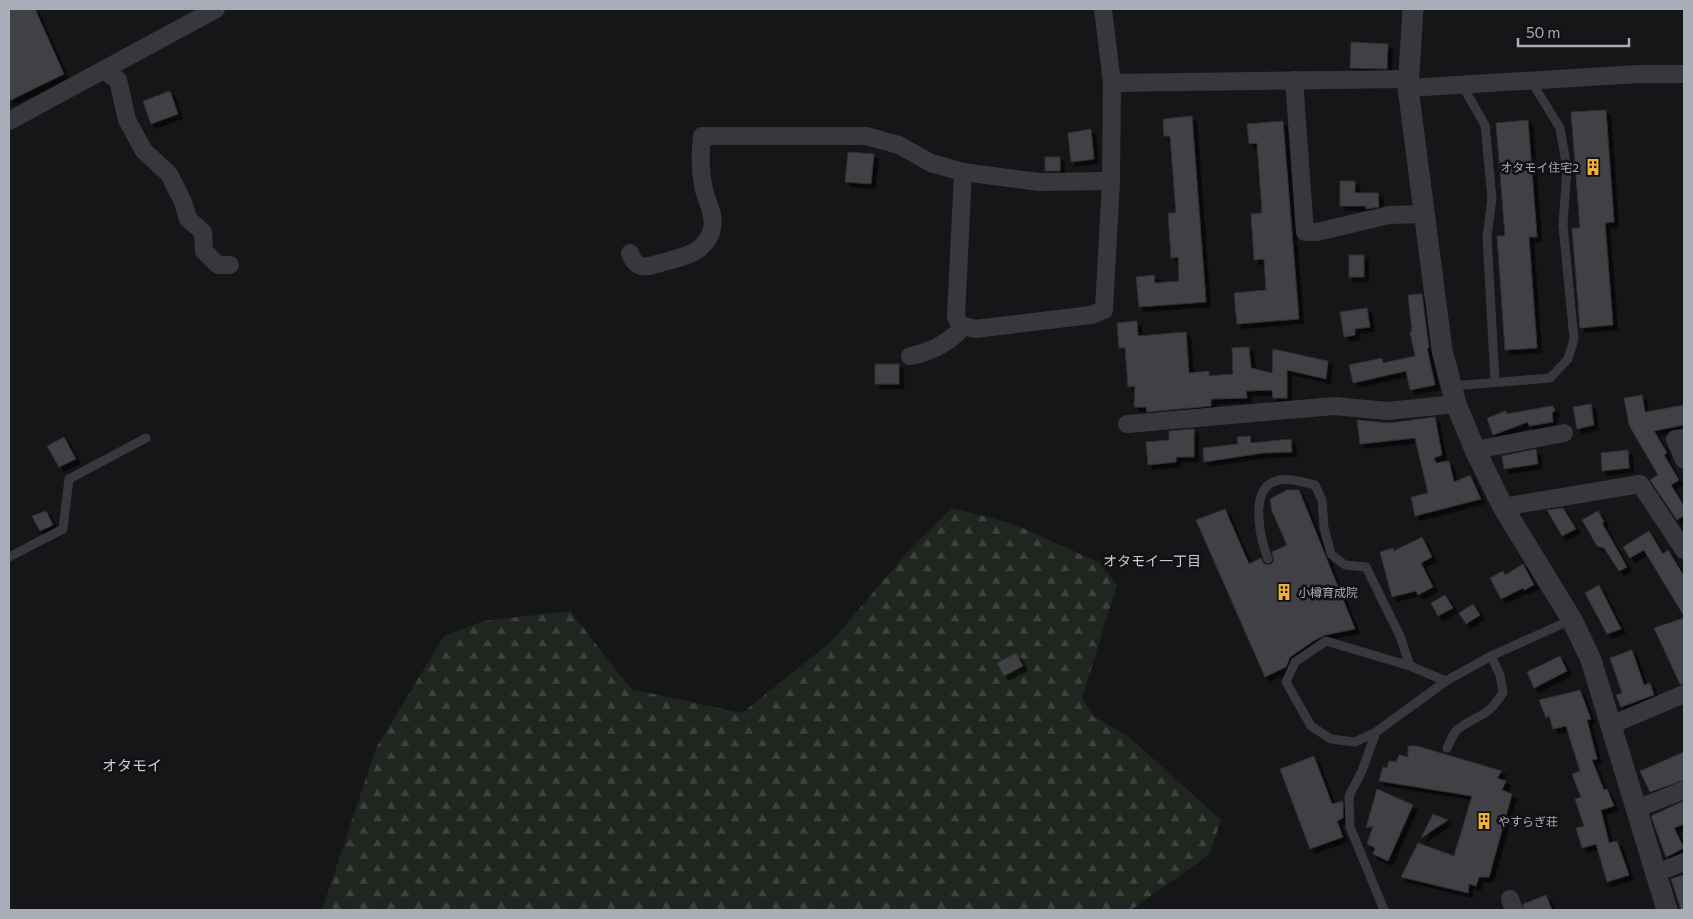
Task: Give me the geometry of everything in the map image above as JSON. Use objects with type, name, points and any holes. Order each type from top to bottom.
[{"type":"street","points":[[9,121],[216,9]]},
{"type":"street","points":[[963,172],[956,318],[960,325],[975,329],[1091,315],[1104,310],[1111,181],[1112,83],[1103,9]]},
{"type":"street","points":[[1413,9],[1408,83],[1442,350],[1454,395],[1475,450],[1503,507],[1572,620],[1591,660],[1654,874],[1667,910]]},
{"type":"street","points":[[103,70],[118,80],[127,120],[144,151],[169,174],[183,202],[188,220],[204,232],[204,251],[218,265],[230,265]]},
{"type":"street","points":[[1112,83],[1294,80],[1462,85],[1640,74],[1684,74]]},
{"type":"street","points":[[1294,80],[1305,232],[1317,232],[1389,215],[1424,214]]},
{"type":"street","points":[[630,253],[633,262],[639,266],[650,266],[694,252],[705,243],[712,228],[701,162],[702,136],[866,136],[899,145],[931,163],[963,172],[1039,182],[1111,181]]},
{"type":"street","points":[[910,356],[937,348],[952,340],[964,326]]},
{"type":"street","points":[[1128,424],[1334,406],[1388,411],[1454,395]]},
{"type":"street","points":[[1475,450],[1564,433]]},
{"type":"street","points":[[1684,438],[1675,439],[1684,460]]},
{"type":"street","points":[[1503,507],[1640,484],[1684,550]]},
{"type":"street","points":[[1611,725],[1684,694]]},
{"type":"street","points":[[1636,809],[1684,790]]},
{"type":"street","points":[[1654,874],[1684,862]]},
{"type":"lane","points":[[1454,395],[1495,382],[1550,378],[1568,359],[1574,338],[1563,225],[1568,169],[1560,128],[1531,81]]},
{"type":"lane","points":[[1462,85],[1485,125],[1492,198],[1487,237],[1495,382]]},
{"type":"lane","points":[[9,557],[63,529],[69,479],[146,438]]},
{"type":"lane","points":[[1268,559],[1261,541],[1259,521],[1259,502],[1266,487],[1274,481],[1295,480],[1315,486],[1322,500],[1324,528],[1331,554],[1344,565],[1366,567],[1400,636],[1410,666]]},
{"type":"lane","points":[[1446,681],[1410,666],[1326,641],[1295,662],[1286,682],[1311,726],[1331,739],[1355,742],[1376,732],[1446,681],[1491,656],[1572,620]]},
{"type":"lane","points":[[1447,748],[1456,731],[1480,718],[1495,706],[1504,692],[1500,675],[1491,656]]},
{"type":"lane","points":[[1376,732],[1362,771],[1349,796],[1350,827],[1384,910]]},
{"type":"green space","points":[[952,508],[1014,524],[1100,563],[1117,585],[1082,698],[1093,716],[1128,736],[1221,820],[1209,855],[1131,910],[322,910],[376,748],[444,636],[484,621],[570,611],[631,689],[742,713],[832,641],[911,548]]},
{"type":"building","points":[[9,9],[35,9],[64,74],[9,101]]},
{"type":"building","points":[[1351,42],[1388,44],[1387,69],[1350,68]]},
{"type":"building","points":[[170,91],[178,114],[151,124],[143,101]]},
{"type":"building","name":"オタモイ住宅2","points":[[1606,110],[1614,222],[1605,223],[1613,325],[1580,328],[1572,228],[1580,228],[1571,112]]},
{"type":"building","points":[[1192,116],[1206,302],[1139,307],[1136,277],[1154,275],[1155,283],[1179,281],[1178,257],[1171,258],[1168,213],[1176,213],[1170,136],[1164,136],[1163,119]]},
{"type":"building","points":[[1528,120],[1537,237],[1529,237],[1537,348],[1505,350],[1497,236],[1505,236],[1496,123]]},
{"type":"building","points":[[1283,121],[1299,319],[1237,324],[1234,293],[1266,290],[1264,259],[1254,260],[1251,214],[1262,213],[1257,143],[1249,144],[1247,124]]},
{"type":"building","points":[[1091,129],[1094,159],[1071,162],[1068,133]]},
{"type":"building","points":[[848,152],[874,154],[871,184],[845,182]]},
{"type":"building","points":[[1045,157],[1060,157],[1060,171],[1045,171]]},
{"type":"building","points":[[1340,181],[1355,181],[1355,193],[1378,193],[1379,207],[1366,209],[1366,206],[1340,206]]},
{"type":"building","points":[[1349,255],[1364,255],[1364,277],[1349,277]]},
{"type":"building","points":[[1422,294],[1429,348],[1427,348],[1435,385],[1410,390],[1406,371],[1353,383],[1349,365],[1382,358],[1383,363],[1415,356],[1410,332],[1412,331],[1408,295]]},
{"type":"building","points":[[1367,308],[1370,327],[1355,329],[1355,335],[1344,337],[1340,312]]},
{"type":"building","points":[[1137,321],[1138,336],[1186,332],[1189,373],[1209,371],[1209,376],[1233,374],[1232,348],[1249,347],[1251,368],[1272,373],[1273,349],[1328,361],[1326,379],[1287,370],[1287,398],[1273,398],[1272,390],[1246,391],[1247,398],[1211,399],[1211,406],[1147,412],[1146,407],[1134,407],[1135,386],[1128,387],[1125,348],[1119,348],[1117,323]]},
{"type":"building","points":[[875,364],[899,364],[899,384],[875,384]]},
{"type":"building","points":[[1642,395],[1645,412],[1684,405],[1684,425],[1654,431],[1667,453],[1664,455],[1679,480],[1671,485],[1684,506],[1684,516],[1677,520],[1650,480],[1658,475],[1629,425],[1624,398]]},
{"type":"building","points":[[1591,404],[1594,425],[1577,429],[1573,407]]},
{"type":"building","points":[[1553,406],[1555,411],[1552,413],[1553,422],[1529,426],[1528,422],[1493,435],[1487,418],[1506,411],[1507,414]]},
{"type":"building","points":[[1435,417],[1442,455],[1434,458],[1436,463],[1449,461],[1454,482],[1470,475],[1481,499],[1415,516],[1411,497],[1428,493],[1415,438],[1360,444],[1357,420],[1389,423]]},
{"type":"building","points":[[1194,429],[1194,457],[1176,457],[1176,462],[1148,465],[1146,442],[1169,440],[1169,431]]},
{"type":"building","points":[[1250,436],[1251,443],[1291,439],[1292,452],[1263,453],[1204,462],[1203,448],[1238,444],[1237,437]]},
{"type":"building","points":[[64,437],[76,459],[59,467],[47,446]]},
{"type":"building","points":[[1536,449],[1538,464],[1504,469],[1502,456]]},
{"type":"building","points":[[1628,450],[1629,468],[1602,471],[1601,453]]},
{"type":"building","name":"小樽育成院","points":[[1287,490],[1299,490],[1355,629],[1325,635],[1315,640],[1290,657],[1286,667],[1265,677],[1196,520],[1225,509],[1249,564],[1261,558],[1264,564],[1270,565],[1274,561],[1272,552],[1287,545],[1272,511],[1270,499]]},
{"type":"building","points":[[1563,508],[1576,529],[1562,536],[1547,510]]},
{"type":"building","points":[[46,511],[53,525],[40,531],[32,516]]},
{"type":"building","points":[[1598,511],[1604,522],[1602,523],[1627,567],[1619,571],[1604,548],[1597,546],[1582,520]]},
{"type":"building","points":[[1649,531],[1663,554],[1668,550],[1684,576],[1684,616],[1644,550],[1630,558],[1623,547]]},
{"type":"building","points":[[1422,537],[1432,557],[1421,563],[1433,587],[1418,595],[1416,591],[1392,597],[1380,552],[1393,548],[1394,551]]},
{"type":"building","points":[[1523,564],[1534,585],[1524,590],[1523,588],[1501,599],[1490,578],[1503,571],[1505,575]]},
{"type":"building","points":[[1599,585],[1621,629],[1607,634],[1585,593]]},
{"type":"building","points":[[1445,595],[1453,608],[1438,616],[1431,603]]},
{"type":"building","points":[[1473,604],[1480,615],[1466,624],[1459,613]]},
{"type":"building","points":[[1684,618],[1684,684],[1680,684],[1654,628]]},
{"type":"building","points":[[1632,650],[1644,685],[1650,683],[1654,695],[1621,707],[1616,695],[1622,693],[1610,658]]},
{"type":"building","points":[[1016,653],[1023,666],[1004,676],[997,663]]},
{"type":"building","points":[[1560,656],[1567,671],[1534,688],[1527,672]]},
{"type":"building","points":[[1580,690],[1591,719],[1587,720],[1597,759],[1592,760],[1604,790],[1607,789],[1614,806],[1601,810],[1609,843],[1617,841],[1629,875],[1607,882],[1596,844],[1582,848],[1576,828],[1584,826],[1575,799],[1581,797],[1572,774],[1580,771],[1566,726],[1553,729],[1549,716],[1546,718],[1539,700]]},
{"type":"building","name":"やすらぎ荘","points":[[1408,746],[1417,746],[1502,771],[1497,778],[1506,781],[1502,790],[1512,794],[1489,877],[1479,877],[1476,886],[1469,884],[1468,893],[1401,877],[1418,843],[1454,856],[1472,796],[1379,781],[1383,767],[1387,768],[1389,761],[1396,762],[1399,755],[1408,757]]},
{"type":"building","points":[[1684,752],[1684,780],[1650,792],[1640,771]]},
{"type":"building","points":[[1314,756],[1332,804],[1343,801],[1343,818],[1337,821],[1343,837],[1310,849],[1280,769]]},
{"type":"building","points":[[1377,789],[1413,805],[1388,861],[1373,854],[1375,848],[1367,844],[1373,826],[1366,828]]},
{"type":"building","points":[[1684,801],[1684,824],[1674,828],[1684,848],[1666,857],[1651,816]]},
{"type":"building","points":[[1433,814],[1448,820],[1421,838]]},
{"type":"building","points":[[1684,875],[1684,910],[1681,910],[1671,879]]},
{"type":"building","points":[[1546,895],[1552,910],[1524,910],[1523,904]]},
{"type":"place","name":"オタモイ住宅2","points":[[1593,167]]},
{"type":"place","name":"小樽育成院","points":[[1284,592]]},
{"type":"place","name":"やすらぎ荘","points":[[1484,821]]},
{"type":"district","name":"オタモイ一丁目","points":[[1152,560]]},
{"type":"district","name":"オタモイ","points":[[132,765]]}]
